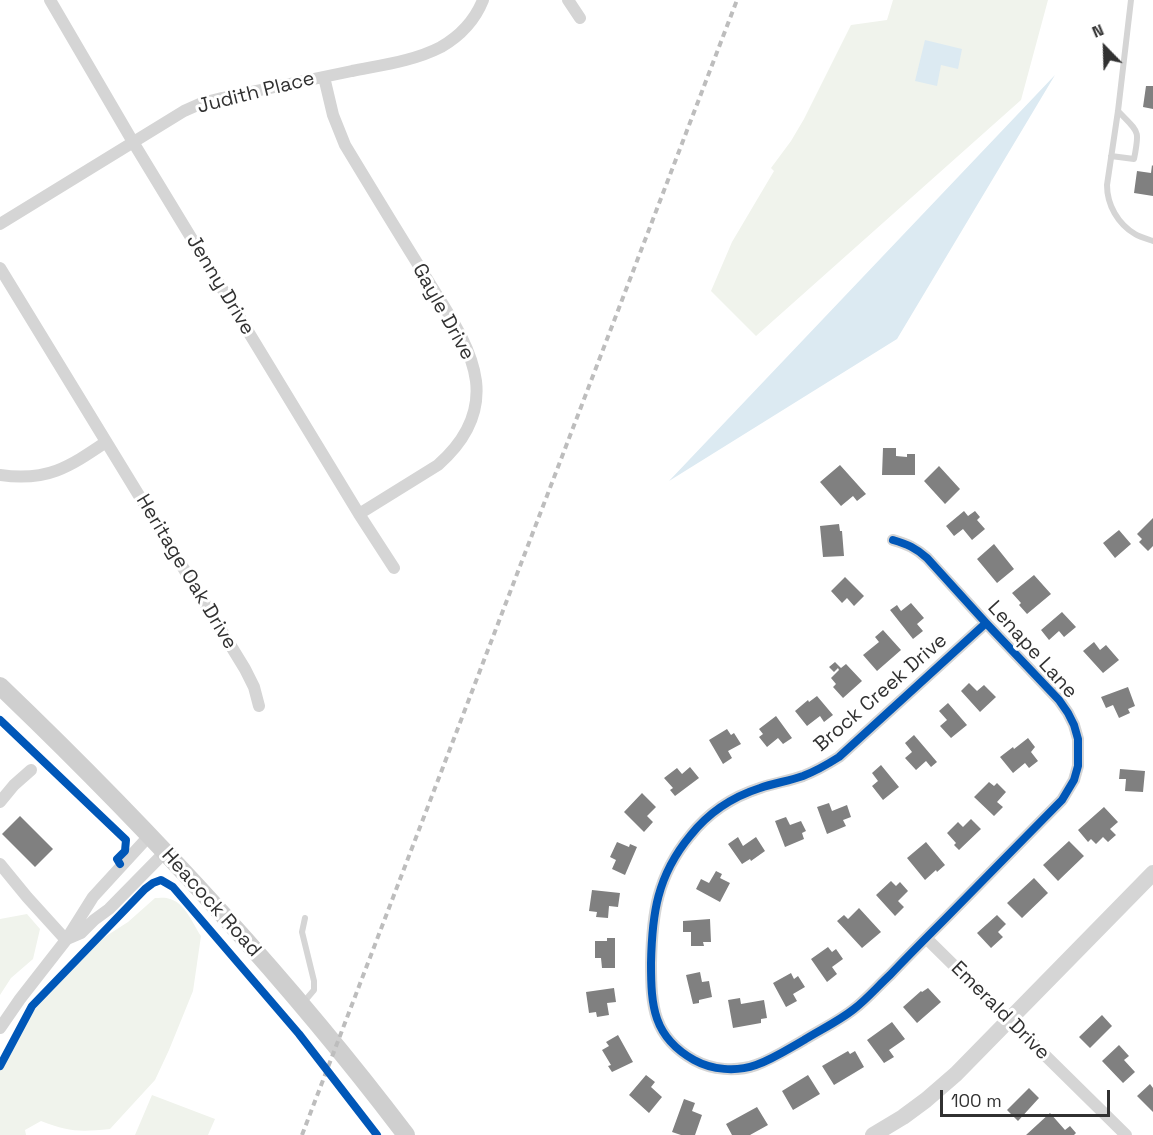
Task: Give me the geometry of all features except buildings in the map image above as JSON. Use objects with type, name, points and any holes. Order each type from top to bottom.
[{"type":"main road","name":"Heacock Road","points":[[0,686],[103,787],[203,893],[301,1005],[406,1135]]},
{"type":"street","name":"Jenny Drive","points":[[50,0],[133,142],[394,568]]},
{"type":"street","name":"Judith Place","points":[[0,224],[184,111],[222,98],[409,59],[439,48],[456,36],[473,19],[483,0]]},
{"type":"street","points":[[567,0],[580,18]]},
{"type":"street","name":"Gayle Drive","points":[[324,76],[333,115],[345,145],[449,315],[466,347],[476,381],[474,411],[470,423],[450,454],[438,465],[359,514]]},
{"type":"street","name":"Heritage Oak Drive","points":[[0,268],[245,669],[254,687],[259,705]]},
{"type":"street","points":[[0,475],[20,478],[47,474],[64,468],[106,442]]},
{"type":"street","name":"Lenape Lane","points":[[894,540],[917,549],[1059,700],[1074,725],[1078,739],[1078,766],[1074,780],[1062,800],[926,938]]},
{"type":"street","name":"Brock Creek Drive","points":[[926,938],[853,1010],[771,1059],[754,1066],[729,1069],[712,1067],[685,1055],[665,1035],[654,1008],[651,994],[654,911],[668,871],[697,827],[726,803],[741,795],[801,777],[822,768],[839,757],[986,623]]},
{"type":"street","points":[[0,802],[31,770]]},
{"type":"street","points":[[0,1028],[66,940],[93,897],[149,836]]},
{"type":"street","points":[[66,940],[81,933],[109,909],[165,852]]},
{"type":"street","points":[[0,864],[66,940]]},
{"type":"street","points":[[873,1135],[903,1117],[956,1074],[1153,873]]},
{"type":"street","name":"Emerald Drive","points":[[926,938],[1126,1135]]},
{"type":"lane","points":[[1131,0],[1107,197],[1109,205],[1123,225],[1135,234],[1153,241]]},
{"type":"lane","points":[[1111,156],[1134,159],[1138,138],[1136,130],[1118,111]]},
{"type":"lane","points":[[301,1005],[314,990],[314,981],[302,932],[305,918]]},
{"type":"shaded area","points":[[893,0],[1048,0],[1021,100],[756,336],[711,291],[732,242],[774,171],[771,168],[804,119],[851,25],[887,20]]},
{"type":"shaded area","points":[[925,40],[962,49],[958,69],[941,65],[937,86],[915,81]]},
{"type":"shaded area","points":[[1055,75],[897,339],[669,481]]},
{"type":"shaded area","points":[[155,898],[168,898],[180,905],[201,936],[193,991],[155,1080],[110,1129],[75,1130],[41,1121],[25,1130],[26,1135],[0,1135],[0,1071],[24,1023],[62,976],[88,950],[128,922]]},
{"type":"shaded area","points":[[27,914],[40,929],[33,959],[11,978],[0,995],[0,919]]},
{"type":"shaded area","points":[[152,1095],[215,1119],[208,1135],[135,1135]]},
{"type":"railway","points":[[302,1135],[737,0]]},
{"type":"cycle path","points":[[893,540],[911,547],[927,558],[1059,700],[1074,725],[1078,739],[1078,766],[1074,780],[1062,800],[890,975],[848,1013],[774,1057],[748,1067],[716,1068],[694,1060],[680,1051],[662,1031],[657,1019],[652,993],[651,963],[658,896],[663,881],[679,851],[705,820],[730,801],[760,788],[803,776],[839,757],[986,623]]},
{"type":"cycle path","points":[[0,720],[126,840],[125,851],[117,859],[120,864]]},
{"type":"cycle path","points":[[0,1066],[32,1006],[145,889],[161,880],[173,887],[299,1034],[377,1135]]}]
